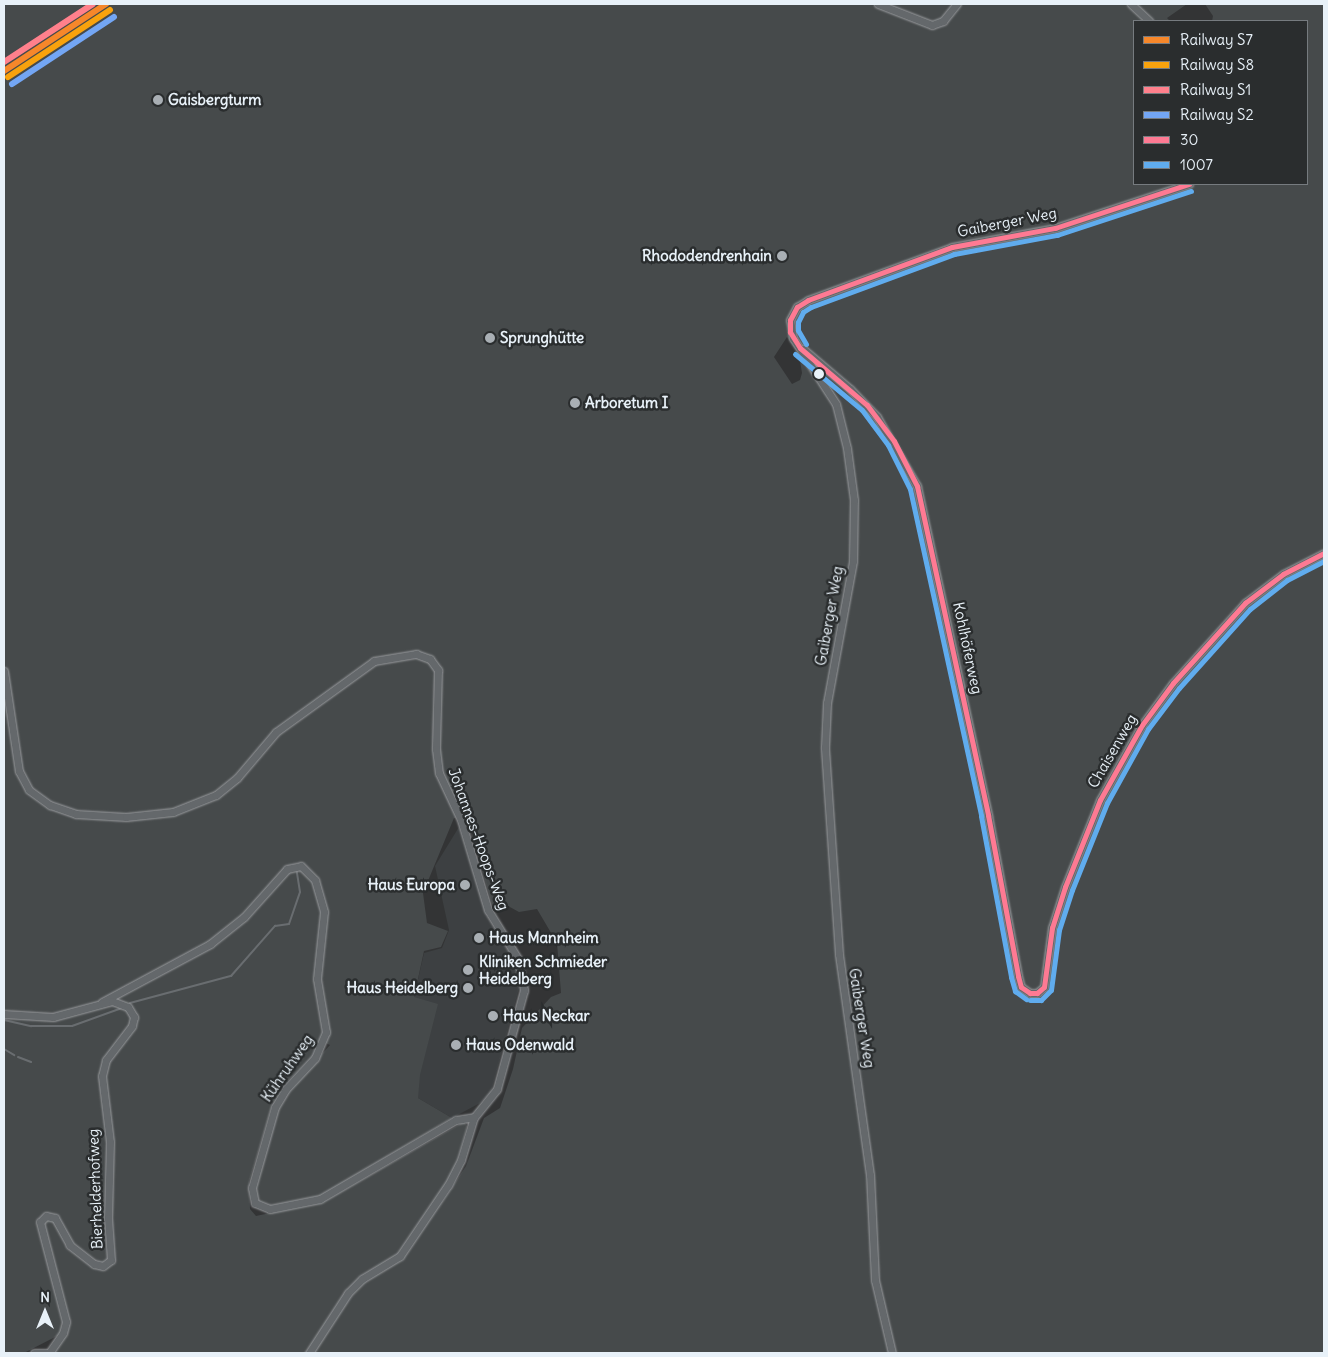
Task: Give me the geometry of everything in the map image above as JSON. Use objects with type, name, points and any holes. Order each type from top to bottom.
[{"type":"street","points":[[878,4],[932,25],[943,21],[958,4]]},
{"type":"street","points":[[1131,4],[1148,20]]},
{"type":"street","name":"Gaiberger Weg","points":[[892,1353],[874,1280],[870,1175],[839,954],[825,747],[827,704],[853,561],[854,500],[847,448],[836,404],[790,332],[790,320],[798,307],[808,300],[952,247],[1061,226],[1186,185]]},
{"type":"street","name":"Kohlhöferweg","points":[[800,348],[850,388],[876,417],[894,441],[917,486],[986,806],[1018,976],[1023,989],[1030,994]]},
{"type":"street","name":"Chaisenweg","points":[[1030,994],[1038,992],[1044,987],[1052,924],[1065,887],[1100,800],[1142,725],[1173,683],[1245,603],[1282,574],[1324,553]]},
{"type":"street","name":"Johannes-Hoops-Weg","points":[[4,672],[14,746],[21,776],[29,790],[50,805],[76,814],[140,817],[173,812],[216,795],[237,778],[276,732],[370,663],[406,654],[419,654],[432,660],[438,670],[436,749],[439,772],[461,820],[488,910],[514,951],[524,981],[518,1019],[498,1088],[474,1117]]},
{"type":"street","name":"Kühruhweg","points":[[102,1002],[210,944],[244,917],[286,869],[301,866],[315,880],[324,912],[317,979],[326,1032],[318,1053],[286,1089],[275,1107],[252,1188],[255,1203],[268,1210],[320,1199],[456,1120],[474,1117]]},
{"type":"street","points":[[4,1014],[53,1017],[102,1002]]},
{"type":"street","name":"Bierhelderhofweg","points":[[49,1353],[64,1332],[66,1322],[53,1267],[40,1229],[42,1219],[55,1218],[70,1245],[94,1264],[107,1264],[112,1254],[108,1218],[110,1142],[102,1076],[106,1060],[132,1026],[134,1017],[131,1010],[123,1004],[102,1002]]},
{"type":"street","points":[[308,1353],[354,1286],[397,1258],[412,1239],[457,1169],[474,1117]]},
{"type":"street","points":[[34,1353],[49,1353]]},
{"type":"shaded area","points":[[4,4],[1187,4],[1167,18],[1169,20],[1133,20],[1133,185],[1308,185],[1308,20],[1212,20],[1213,16],[1205,4],[1324,4],[1324,1353],[54,1353],[63,1340],[57,1336],[24,1353],[4,1353]],"holes":[[[787,337],[799,355],[802,373],[800,380],[792,384],[774,357]],[[454,818],[468,820],[493,908],[508,906],[519,912],[537,909],[557,943],[561,993],[551,997],[522,1028],[513,1069],[500,1108],[484,1118],[466,1166],[443,1201],[437,1199],[456,1166],[467,1126],[464,1122],[325,1201],[256,1216],[250,1209],[249,1182],[271,1108],[289,1080],[313,1056],[321,1041],[330,1045],[289,1090],[276,1110],[254,1190],[259,1202],[268,1206],[315,1199],[452,1118],[418,1098],[420,1075],[438,1004],[414,997],[424,951],[441,947],[448,931],[427,923],[423,893]]]},
{"type":"shaded area","name":"Kliniken Schmieder Heidelberg","points":[[459,827],[487,916],[515,963],[520,984],[491,1092],[480,1103],[452,1118],[418,1098],[414,997],[424,953],[442,948],[449,930],[435,866]]},
{"type":"waterway","points":[[929,4],[945,4]]},
{"type":"waterway","points":[[130,1003],[231,976],[275,926],[289,924],[300,892],[296,868]]},
{"type":"waterway","points":[[4,1020],[31,1026],[72,1026],[122,1008]]},
{"type":"waterway","points":[[4,1049],[14,1055]]},
{"type":"waterway","points":[[18,1057],[31,1062]]},
{"type":"rail line","name":"S1","points":[[4,62],[93,4]]},
{"type":"rail line","name":"S7","points":[[4,71],[106,4]]},
{"type":"rail line","name":"S8","points":[[8,77],[110,10]]},
{"type":"rail line","name":"S2","points":[[12,84],[114,17]]},
{"type":"transit line","name":"30","points":[[800,348],[790,332],[790,320],[797,307],[808,300],[952,247],[1055,228],[1186,185]]},
{"type":"transit line","name":"1007","points":[[806,344],[798,330],[798,322],[803,312],[811,307],[954,254],[1057,235],[1191,191]]},
{"type":"transit line","name":"30","points":[[800,348],[867,405],[894,441],[917,486],[988,815],[1018,976],[1021,987],[1030,993]]},
{"type":"transit line","name":"1007","points":[[795,354],[862,410],[888,445],[910,489],[981,816],[1011,977],[1015,991],[1026,999]]},
{"type":"transit line","name":"30","points":[[1030,993],[1037,993],[1044,987],[1052,928],[1065,887],[1100,800],[1142,725],[1173,683],[1245,603],[1283,574],[1324,553]]},
{"type":"transit line","name":"1007","points":[[1030,1000],[1041,1000],[1051,990],[1059,930],[1072,890],[1107,803],[1148,729],[1179,688],[1250,609],[1287,580],[1324,561]]},
{"type":"place","name":"Gaisbergturm","points":[[158,100]]},
{"type":"place","name":"Rhododendrenhain","points":[[782,256]]},
{"type":"place","name":"Sprunghütte","points":[[490,338]]},
{"type":"place","name":"Arboretum I","points":[[575,403]]},
{"type":"place","name":"Haus Europa","points":[[465,885]]},
{"type":"place","name":"Haus Mannheim","points":[[479,938]]},
{"type":"place","name":"Kliniken Schmieder Heidelberg","points":[[468,970]]},
{"type":"place","name":"Haus Heidelberg","points":[[468,988]]},
{"type":"place","name":"Haus Neckar","points":[[493,1016]]},
{"type":"place","name":"Haus Odenwald","points":[[456,1045]]}]
